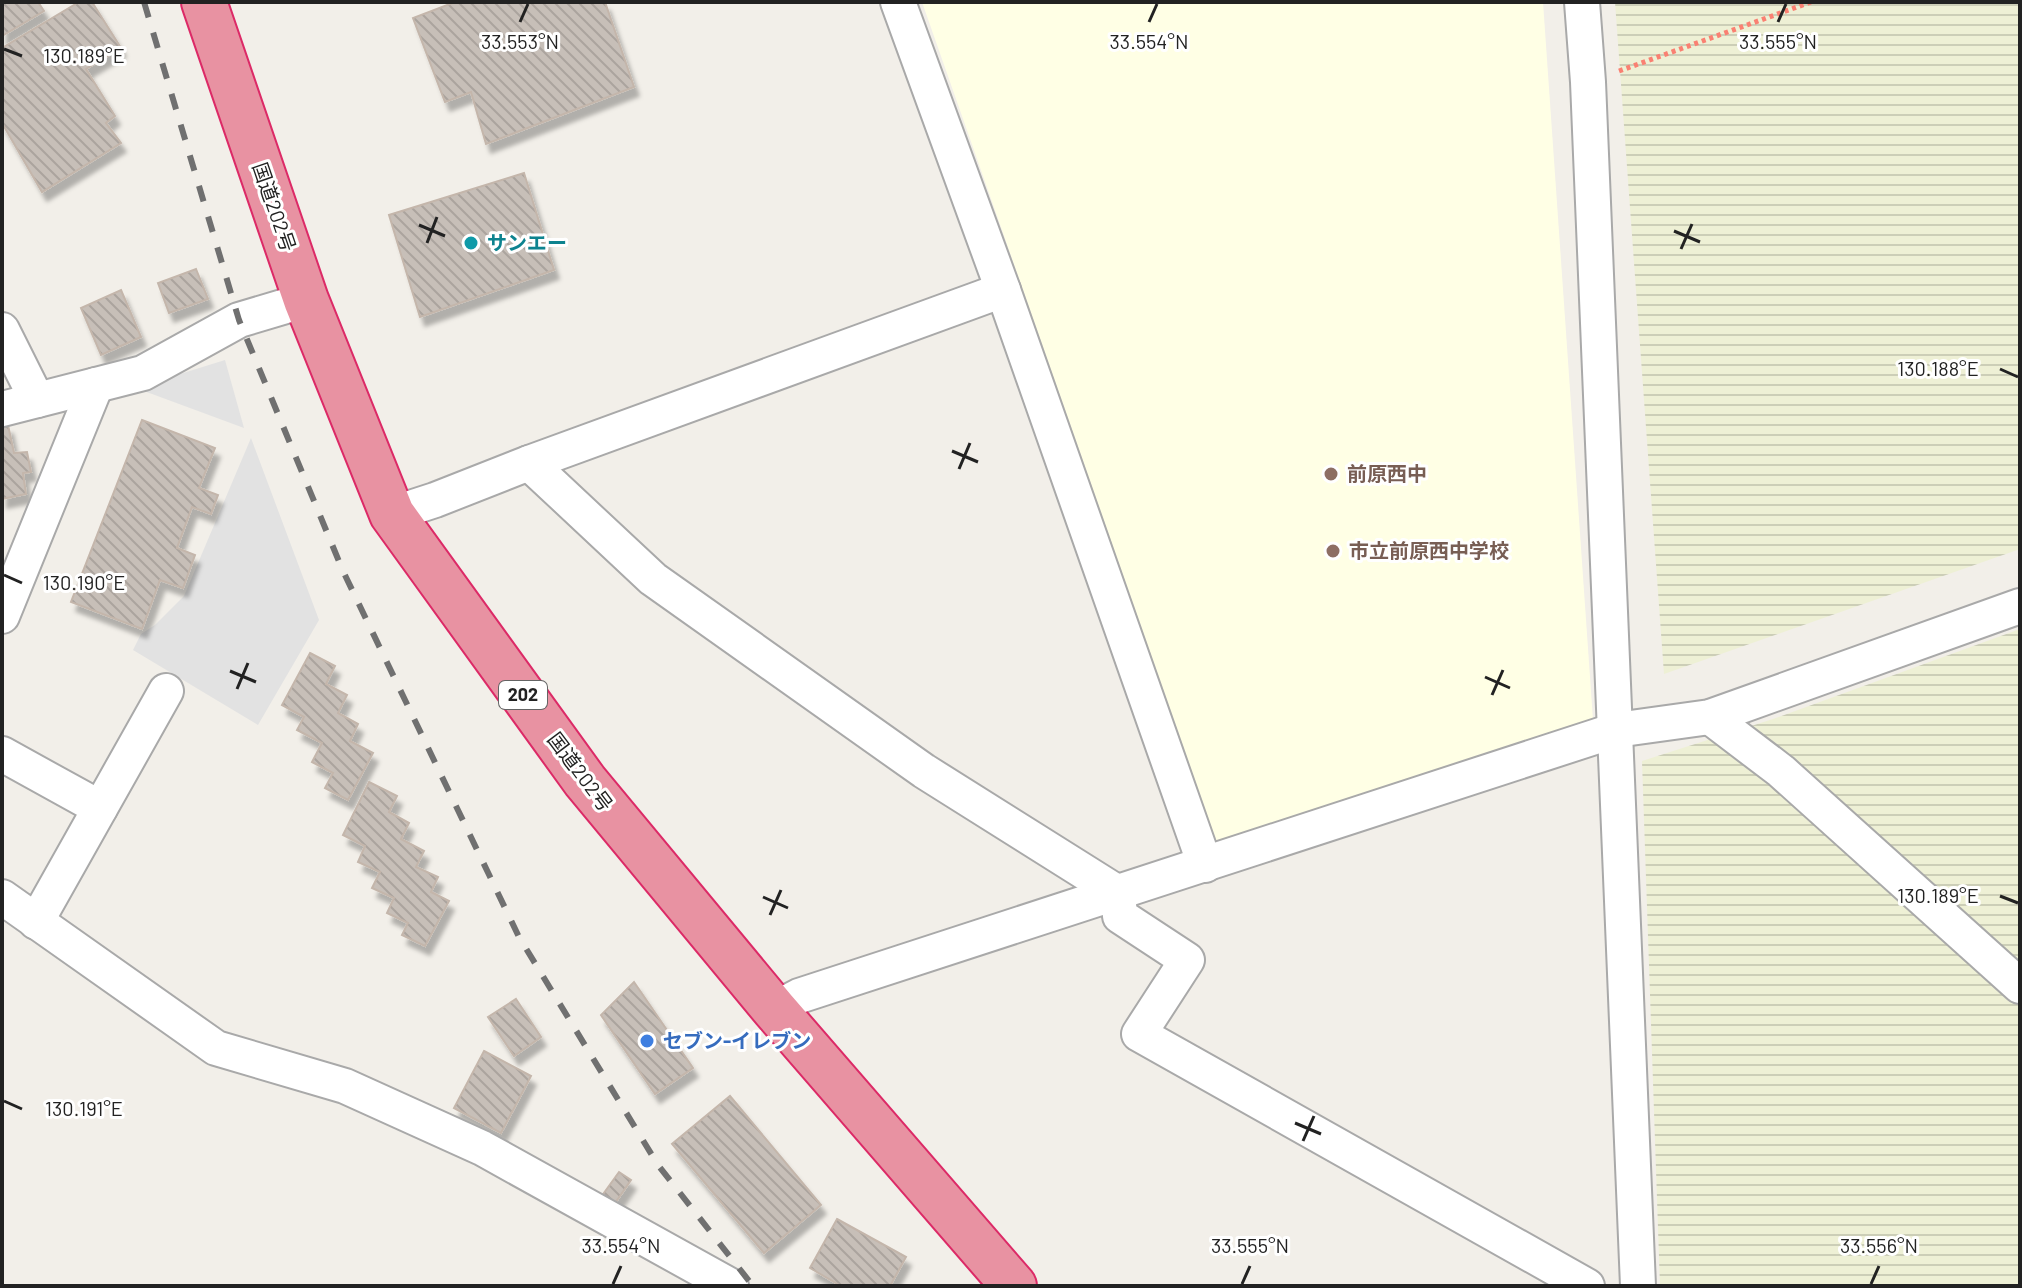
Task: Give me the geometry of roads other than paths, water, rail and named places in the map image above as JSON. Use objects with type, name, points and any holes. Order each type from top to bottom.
[{"type":"highway","name":"国道202号","points":[[204,2],[306,300],[392,514],[585,781],[774,1009],[1014,1286]]},
{"type":"street","points":[[898,2],[1003,290],[1205,865]]},
{"type":"street","points":[[1582,2],[1588,82],[1638,1286]]},
{"type":"street","points":[[392,514],[1003,290]]},
{"type":"street","points":[[2,409],[143,373],[239,320],[306,300]]},
{"type":"street","points":[[2,330],[37,400]]},
{"type":"street","points":[[2,616],[96,385]]},
{"type":"street","points":[[529,463],[653,579],[924,771],[1118,893]]},
{"type":"street","points":[[774,1009],[799,996],[1616,730],[1710,717],[2020,606]]},
{"type":"street","points":[[36,922],[166,691]]},
{"type":"street","points":[[1710,717],[1781,771],[2020,986]]},
{"type":"street","points":[[2,754],[100,808]]},
{"type":"street","points":[[1118,893],[1120,916],[1187,960],[1139,1034],[1587,1286]]},
{"type":"street","points":[[2,897],[216,1048],[345,1086],[482,1148],[731,1286]]},
{"type":"railway","points":[[144,2],[239,320],[343,571],[519,937],[658,1165],[753,1286]]},
{"type":"place","name":"サンエー","points":[[471,243]]},
{"type":"place","name":"前原西中","points":[[1331,474]]},
{"type":"place","name":"市立前原西中学校","points":[[1333,551]]},
{"type":"place","name":"セブン-イレブン","points":[[647,1041]]}]
